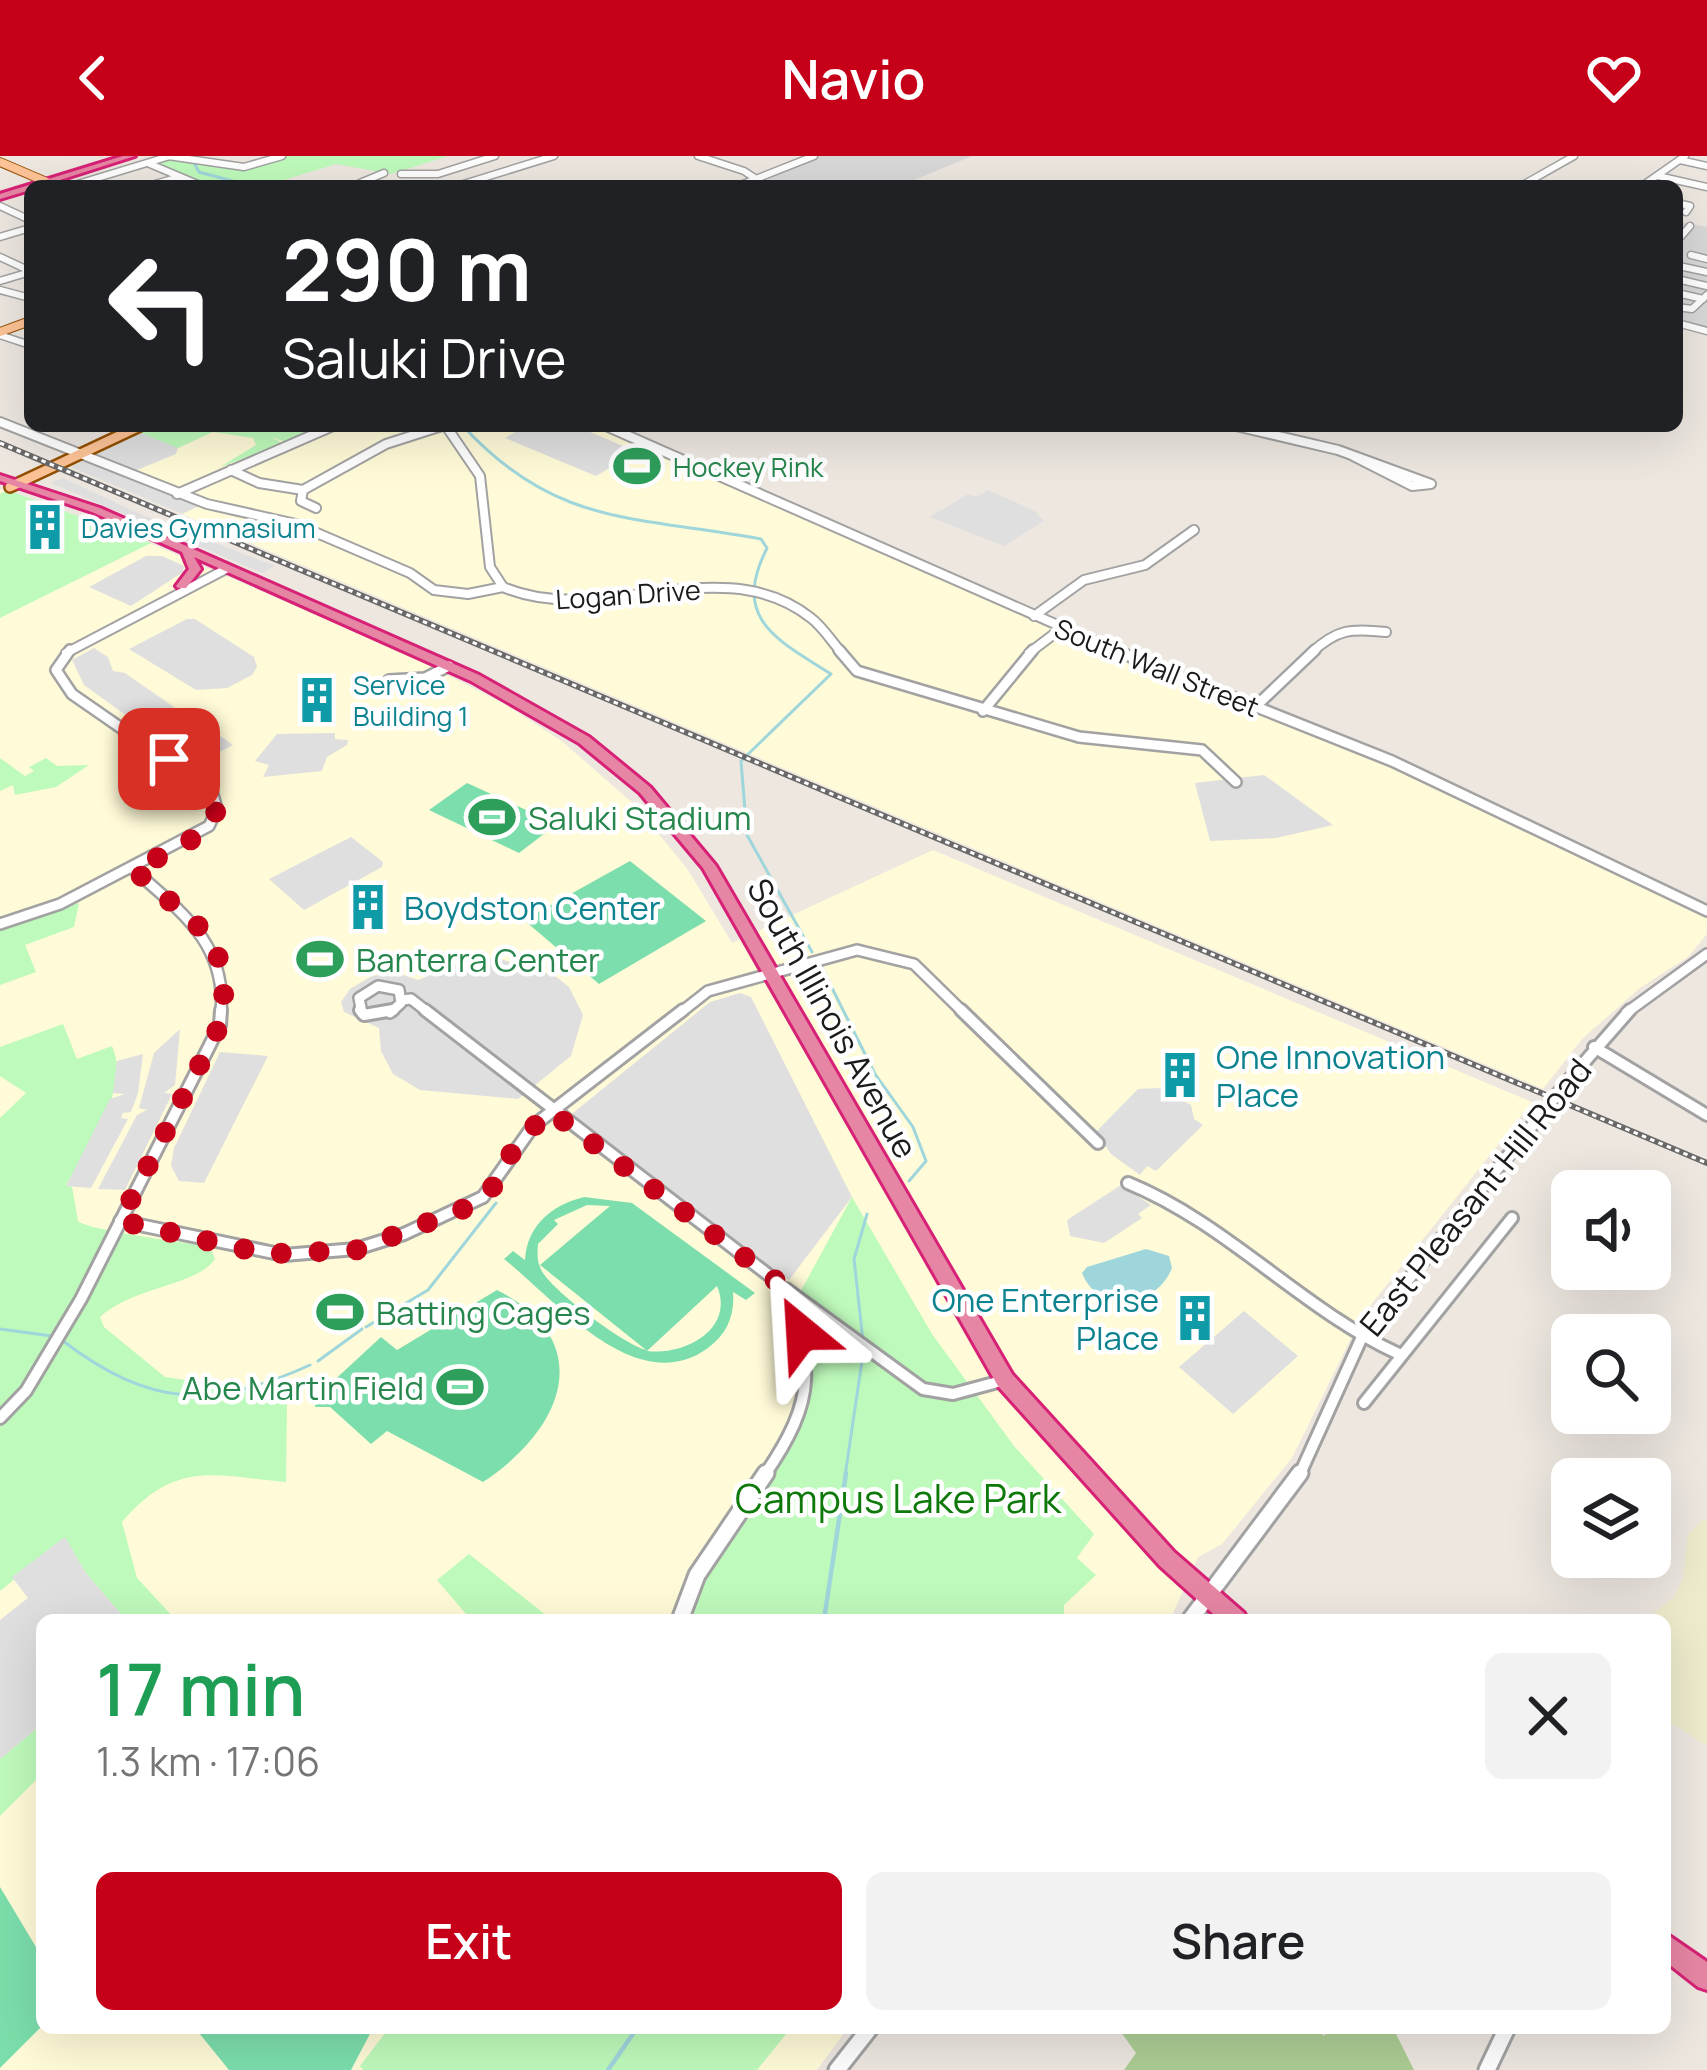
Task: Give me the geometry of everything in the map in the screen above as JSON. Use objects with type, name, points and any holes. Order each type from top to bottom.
[{"type":"highway","points":[[63,180],[131,156]]},
{"type":"highway","name":"South Illinois Avenue","points":[[7,483],[128,526],[449,666],[537,710],[600,751],[645,790],[709,866],[1005,1380],[1168,1559],[1230,1614]]},
{"type":"highway","points":[[181,549],[195,564],[182,586]]},
{"type":"highway","points":[[1671,1950],[1707,1978]]},
{"type":"main road","points":[[0,162],[43,180]]},
{"type":"main road","points":[[7,483],[127,432]]},
{"type":"street","points":[[92,180],[169,156],[237,166],[279,156]]},
{"type":"street","points":[[401,174],[438,175],[495,156]]},
{"type":"street","points":[[476,180],[554,156]]},
{"type":"street","points":[[698,156],[760,180]]},
{"type":"street","points":[[753,180],[814,156]]},
{"type":"street","points":[[1532,180],[1574,156]]},
{"type":"street","points":[[1651,180],[1682,158],[1707,166]]},
{"type":"street","points":[[147,164],[187,180]]},
{"type":"street","points":[[371,180],[384,173]]},
{"type":"street","points":[[1657,176],[1675,180]]},
{"type":"street","points":[[169,180],[180,177]]},
{"type":"street","points":[[1683,236],[1690,226]]},
{"type":"street","points":[[1691,255],[1707,259]]},
{"type":"street","points":[[25,432],[177,494],[296,524],[382,560],[434,590],[468,594],[503,586],[490,567],[480,476],[448,432]]},
{"type":"street","points":[[177,494],[319,432]]},
{"type":"street","points":[[231,470],[259,483],[303,490],[386,444],[425,432]]},
{"type":"street","name":"South Wall Street","points":[[620,432],[1062,628],[1392,761],[1707,911]]},
{"type":"street","points":[[1259,432],[1353,456],[1431,484],[1412,486],[1353,456]]},
{"type":"street","points":[[303,490],[302,501],[322,507]]},
{"type":"street","points":[[1034,616],[1084,580],[1145,565],[1194,530]]},
{"type":"street","points":[[0,924],[34,914],[133,869],[209,826],[217,801],[207,786],[72,694],[57,677],[62,656],[139,609],[223,568]]},
{"type":"street","points":[[116,624],[223,568]]},
{"type":"street","name":"Logan Drive","points":[[503,586],[569,602],[668,589],[748,589],[811,618],[856,671],[1078,737],[1202,750],[1236,782]]},
{"type":"street","points":[[468,594],[476,603]]},
{"type":"street","points":[[983,711],[1023,658],[1062,628]]},
{"type":"street","points":[[1254,708],[1336,631],[1386,632]]},
{"type":"street","points":[[389,680],[425,678],[449,666]]},
{"type":"street","points":[[0,1418],[46,1361],[220,1025],[224,992],[220,961],[206,933],[133,869]]},
{"type":"street","points":[[120,1221],[266,1254],[356,1250],[471,1206],[496,1184],[516,1144],[550,1111],[708,991],[838,954],[874,951],[914,964],[1098,1143]]},
{"type":"street","name":"East Pleasant Hill Road","points":[[1195,1614],[1296,1482],[1362,1337],[1594,1047],[1628,1011],[1707,954]]},
{"type":"street","points":[[402,1000],[411,1000],[550,1111],[923,1389],[953,1394],[1005,1380]]},
{"type":"street","points":[[1594,1047],[1707,1115]]},
{"type":"street","points":[[1128,1183],[1177,1203],[1362,1337],[1399,1354]]},
{"type":"street","points":[[1364,1403],[1512,1218]]},
{"type":"street","points":[[682,1614],[704,1557],[761,1484],[806,1404],[802,1333],[796,1310],[775,1280]]},
{"type":"street","points":[[837,2070],[864,2034]]},
{"type":"street","points":[[1487,2070],[1505,2034]]},
{"type":"shaded area","points":[[814,156],[972,156],[914,180],[758,178]]},
{"type":"shaded area","points":[[1683,222],[1707,227],[1707,328],[1683,322]]},
{"type":"shaded area","points":[[116,432],[611,432],[1129,664],[1364,754],[1467,801],[1707,918],[1707,934],[1688,957],[1640,988],[1583,1038],[1543,1089],[70,467],[82,460],[65,453]]},
{"type":"shaded area","points":[[515,432],[590,432],[637,452],[596,476],[505,438]]},
{"type":"shaded area","points":[[141,433],[178,448],[176,454],[127,474],[88,458]]},
{"type":"shaded area","points":[[84,460],[199,506],[182,514],[70,467]]},
{"type":"shaded area","points":[[63,478],[140,514],[275,566],[262,573],[51,483]]},
{"type":"shaded area","points":[[0,489],[159,547],[405,653],[508,706],[563,742],[637,807],[688,870],[732,943],[933,850],[1532,1102],[1362,1316],[1292,1458],[1222,1544],[1198,1557],[1173,1614],[36,1614],[36,2034],[844,2034],[817,2070],[0,2070]]},
{"type":"shaded area","points":[[988,490],[1035,511],[1044,521],[1004,546],[930,517],[968,494],[977,497]]},
{"type":"shaded area","points":[[146,556],[162,556],[184,566],[183,572],[131,606],[89,587]]},
{"type":"shaded area","points":[[195,619],[254,657],[257,667],[252,675],[227,688],[196,690],[129,649]]},
{"type":"shaded area","points":[[94,648],[108,657],[113,671],[125,673],[181,712],[170,718],[172,722],[145,729],[84,685],[72,660]]},
{"type":"shaded area","points":[[193,717],[233,745],[198,763],[158,734]]},
{"type":"shaded area","points":[[335,733],[335,739],[348,740],[347,745],[327,757],[322,771],[263,777],[269,765],[255,761],[277,734]]},
{"type":"shaded area","points":[[1264,775],[1333,825],[1276,838],[1210,841],[1195,783]]},
{"type":"shaded area","points":[[351,837],[383,862],[382,867],[304,910],[269,879]]},
{"type":"shaded area","points":[[497,958],[554,975],[569,987],[583,1015],[571,1056],[518,1099],[420,1090],[393,1074],[381,1051],[379,1028],[344,1012],[341,1002],[350,989],[370,977],[391,971],[418,980],[461,962]]},
{"type":"shaded area","points":[[740,993],[751,997],[852,1197],[789,1280],[578,1124],[573,1113],[710,1002]]},
{"type":"shaded area","points":[[180,1029],[175,1085],[164,1093],[172,1094],[125,1190],[98,1189],[137,1115],[147,1110],[139,1108],[154,1053]]},
{"type":"shaded area","points":[[220,1052],[268,1056],[204,1183],[179,1181],[171,1166],[174,1148]]},
{"type":"shaded area","points":[[143,1054],[131,1112],[123,1113],[121,1118],[128,1119],[91,1188],[66,1186],[110,1099],[125,1094],[113,1093],[117,1061]]},
{"type":"shaded area","points":[[1160,1088],[1191,1105],[1194,1119],[1203,1125],[1156,1171],[1147,1166],[1140,1175],[1111,1154],[1096,1132],[1138,1089]]},
{"type":"shaded area","points":[[1121,1185],[1151,1205],[1138,1214],[1142,1218],[1104,1243],[1070,1236],[1067,1220]]},
{"type":"shaded area","points":[[1244,1311],[1298,1356],[1233,1414],[1179,1367]]},
{"type":"shaded area","points":[[1702,1520],[1707,1521],[1707,1746],[1671,1723],[1671,1614],[1653,1614],[1674,1597],[1683,1579],[1688,1535]]},
{"type":"shaded area","points":[[65,1537],[86,1573],[121,1614],[36,1614],[36,1729],[0,1759],[0,1620],[28,1598],[12,1577]]},
{"type":"green space","points":[[285,156],[448,156],[391,174],[336,164],[284,180],[193,180],[151,163],[170,158],[230,167]]},
{"type":"green space","points":[[136,432],[213,432],[178,448]]},
{"type":"green space","points":[[213,432],[314,432],[288,443],[271,437],[284,444],[220,467],[256,445],[253,438]]},
{"type":"green space","points":[[7,490],[151,543],[0,618],[0,494]]},
{"type":"green space","points":[[0,758],[25,776],[34,771],[29,767],[46,758],[57,766],[89,765],[56,787],[15,795],[13,785],[0,791]]},
{"type":"green space","name":"Saluki Stadium","points":[[467,783],[557,824],[519,853],[429,810]]},
{"type":"green space","points":[[630,861],[706,921],[599,984],[524,920]]},
{"type":"green space","points":[[79,903],[74,927],[25,945],[36,972],[0,985],[0,928]]},
{"type":"green space","points":[[63,1024],[77,1059],[112,1046],[117,1063],[112,1099],[66,1185],[72,1187],[78,1221],[210,1247],[215,1259],[194,1275],[114,1307],[100,1317],[104,1327],[165,1377],[276,1393],[287,1402],[286,1482],[216,1475],[178,1480],[141,1502],[122,1522],[137,1578],[170,1614],[121,1614],[86,1573],[65,1538],[0,1591],[0,1118],[26,1093],[0,1076],[0,1047]]},
{"type":"green space","points":[[584,1197],[632,1203],[755,1293],[746,1300],[733,1292],[731,1316],[720,1337],[681,1361],[653,1362],[626,1354],[572,1319],[504,1259],[513,1251],[525,1260],[543,1218]],"holes":[[[587,1205],[610,1206],[540,1265],[646,1350],[575,1305],[540,1266],[538,1244],[558,1224],[554,1220]],[[717,1286],[719,1315],[703,1337],[676,1349],[647,1351]]]},
{"type":"green space","name":"Campus Lake Park","points":[[852,1197],[932,1334],[1014,1446],[1094,1534],[1077,1558],[1096,1575],[1064,1605],[1064,1614],[682,1614],[686,1598],[791,1438],[809,1375],[797,1298]]},
{"type":"green space","name":"Abe Martin Field","points":[[497,1290],[529,1311],[549,1335],[559,1360],[558,1386],[533,1438],[483,1482],[387,1431],[371,1444],[330,1407],[315,1407],[320,1385],[329,1385],[381,1337],[397,1350]]},
{"type":"green space","points":[[469,1554],[544,1614],[466,1614],[437,1580]]},
{"type":"green space","points":[[36,1729],[36,1780],[0,1816],[0,1759]]},
{"type":"green space","points":[[0,1887],[36,1947],[36,2032],[0,2068]]},
{"type":"green space","points":[[200,2034],[370,2034],[351,2070],[229,2070]]},
{"type":"green space","points":[[384,2034],[786,2034],[757,2070],[363,2070],[360,2066]]},
{"type":"green space","points":[[1122,2034],[1396,2034],[1414,2070],[1124,2070],[1136,2053]]},
{"type":"water","points":[[1146,1249],[1169,1256],[1172,1268],[1154,1292],[1141,1298],[1127,1302],[1101,1296],[1082,1273],[1087,1267]]},
{"type":"waterway","points":[[194,163],[199,172],[229,180]]},
{"type":"waterway","points":[[469,432],[497,459],[565,500],[636,520],[761,539],[767,548],[757,572],[757,610],[777,637],[831,674],[741,761],[747,835],[812,952]]},
{"type":"waterway","points":[[821,966],[875,1074],[913,1127],[926,1161],[909,1181]]},
{"type":"waterway","points":[[366,1327],[428,1290],[496,1203]]},
{"type":"waterway","points":[[863,1341],[854,1259],[867,1214]]},
{"type":"waterway","points":[[0,1329],[52,1336]]},
{"type":"waterway","points":[[318,1361],[362,1329]]},
{"type":"waterway","points":[[63,1341],[124,1379],[182,1395],[242,1390],[310,1365]]},
{"type":"waterway","points":[[845,1476],[863,1354]]},
{"type":"waterway","points":[[825,1614],[846,1473]]},
{"type":"waterway","points":[[608,2070],[633,2034]]},
{"type":"railway","points":[[0,443],[1707,1163]]},
{"type":"place","name":"Hockey Rink","points":[[637,466]]},
{"type":"place","name":"Davies Gymnasium","points":[[45,527]]},
{"type":"place","name":"Service Building 1","points":[[317,700]]},
{"type":"place","name":"Saluki Stadium","points":[[492,817]]},
{"type":"place","name":"Boydston Center","points":[[368,907]]},
{"type":"place","name":"Banterra Center","points":[[320,959]]},
{"type":"place","name":"One Innovation Place","points":[[1180,1075]]},
{"type":"place","name":"Batting Cages","points":[[340,1312]]},
{"type":"place","name":"One Enterprise Place","points":[[1195,1318]]},
{"type":"place","name":"Abe Martin Field","points":[[460,1387]]},
{"type":"route","points":[[169,759],[212,791],[217,809],[209,826],[196,837],[133,869],[206,933],[220,961],[224,1004],[212,1042],[120,1221],[266,1254],[356,1250],[471,1206],[496,1184],[516,1144],[550,1111],[775,1280],[796,1310],[802,1333]]}]
